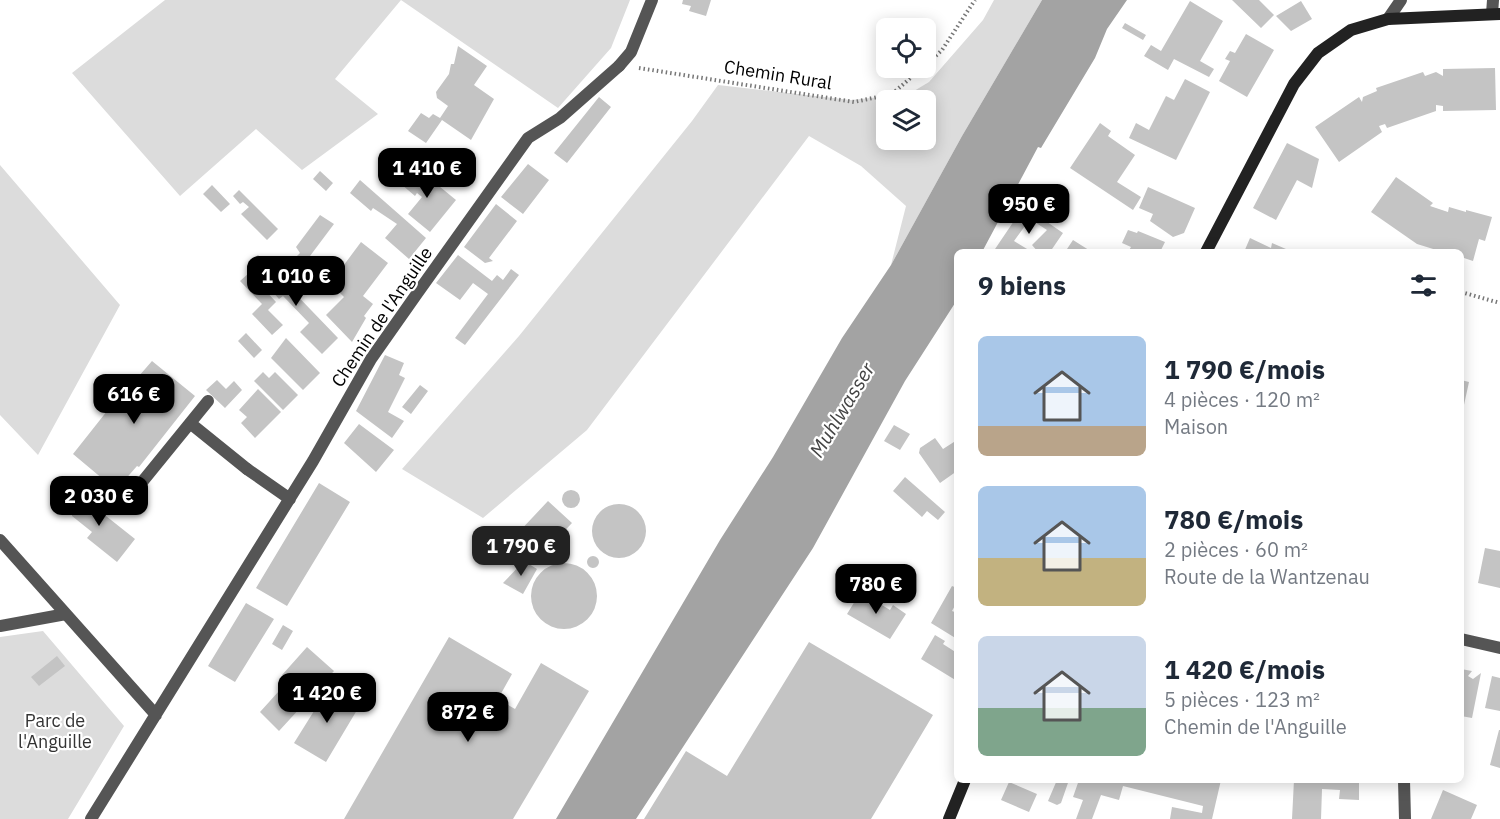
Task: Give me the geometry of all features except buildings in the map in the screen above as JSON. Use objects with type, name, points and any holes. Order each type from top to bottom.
[{"type":"main road","points":[[1208,249],[1294,84],[1305,69],[1335,40],[1367,23],[1388,19],[1496,14]]},
{"type":"main road","points":[[949,819],[964,783]]},
{"type":"street","name":"Chemin de l'Anguille","points":[[91,819],[290,500],[371,359],[528,138],[560,118],[619,66],[631,52],[652,0]]},
{"type":"street","points":[[1388,19],[1401,0]]},
{"type":"street","points":[[1493,0],[1496,14]]},
{"type":"street","points":[[125,503],[208,402]]},
{"type":"street","points":[[190,423],[248,470],[290,500]]},
{"type":"street","points":[[0,540],[156,715]]},
{"type":"street","points":[[0,626],[66,614]]},
{"type":"street","points":[[1464,640],[1500,648]]},
{"type":"street","points":[[1404,783],[1405,819]]},
{"type":"path","name":"Chemin Rural","points":[[936,55],[942,50],[975,0]]},
{"type":"path","name":"Chemin Rural","points":[[619,66],[657,69],[854,102],[892,94],[910,78]]},
{"type":"path","points":[[1464,292],[1500,303]]},
{"type":"green space","points":[[165,0],[401,0],[335,79],[378,114],[302,170],[256,129],[180,196],[72,73]]},
{"type":"green space","points":[[401,0],[630,0],[611,48],[558,108]]},
{"type":"green space","points":[[994,0],[1042,0],[962,136],[891,265],[906,206],[861,166],[809,136],[587,430],[483,518],[402,469],[519,336],[692,121],[718,85],[851,100],[876,97],[876,150],[936,150],[936,90],[916,90],[936,78],[936,74],[983,20]]},
{"type":"green space","points":[[0,165],[120,305],[38,455],[0,415]]},
{"type":"green space","name":"Parc de l'Anguille","points":[[43,631],[124,726],[68,819],[0,819],[0,637]]},
{"type":"water","name":"Muhlwasser","points":[[1042,0],[1127,0],[1107,29],[1095,58],[1041,148],[1038,147],[984,249],[954,249],[954,305],[905,381],[813,548],[636,819],[556,819],[842,338],[891,265],[962,136]]}]
